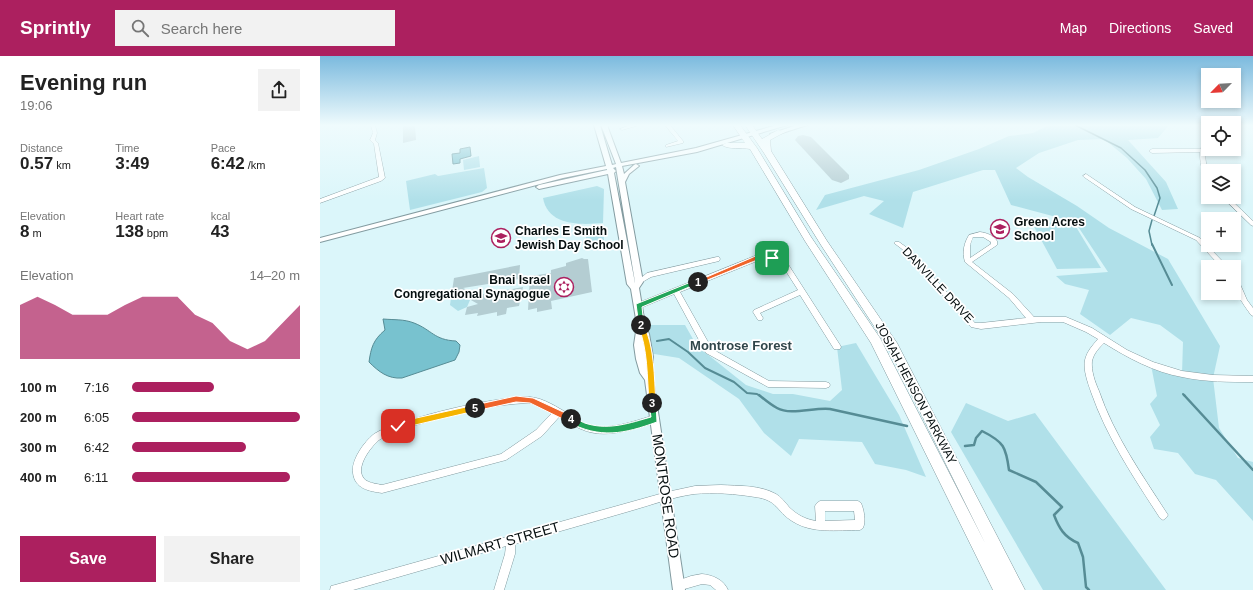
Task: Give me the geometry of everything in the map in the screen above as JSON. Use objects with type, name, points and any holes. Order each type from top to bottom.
[{"type":"main road","name":"JOSIAH HENSON PARKWAY","points":[[754,150],[772,177],[809,241],[854,305],[876,341],[1001,590]]},
{"type":"main road","name":"JOSIAH HENSON PARKWAY","points":[[767,151],[824,244],[870,309],[896,351],[1017,590]]},
{"type":"main road","points":[[772,177],[791,199],[799,201]]},
{"type":"street","points":[[320,201],[380,180],[382,178],[377,150]]},
{"type":"street","name":"MONTROSE ROAD","points":[[605,150],[611,169],[622,240],[631,284],[637,285]]},
{"type":"street","name":"MONTROSE ROAD","points":[[613,150],[619,167],[637,270],[638,306],[641,325],[638,335],[641,358],[644,373],[649,379],[679,588]]},
{"type":"street","points":[[619,167],[636,166],[697,150]]},
{"type":"street","points":[[1152,151],[1201,151]]},
{"type":"street","points":[[320,240],[493,195],[516,193],[650,158],[658,159]]},
{"type":"street","points":[[622,182],[627,173],[636,166]]},
{"type":"street","points":[[1086,176],[1133,208],[1198,239],[1218,260]]},
{"type":"street","points":[[1232,204],[1253,224]]},
{"type":"street","points":[[968,262],[994,245],[994,240],[991,237],[983,234],[971,236],[967,246],[966,258],[968,262],[1011,296],[1032,320]]},
{"type":"street","name":"DANVILLE DRIVE","points":[[898,243],[973,325],[981,326],[1032,320],[1064,319],[1084,327],[1142,361],[1182,374],[1213,378],[1253,378]]},
{"type":"street","points":[[638,306],[767,254],[784,263],[837,347]]},
{"type":"street","points":[[637,285],[649,275],[717,259]]},
{"type":"street","points":[[637,270],[649,275]]},
{"type":"street","points":[[676,291],[709,351],[768,384],[826,385]]},
{"type":"street","points":[[760,318],[756,312],[802,291]]},
{"type":"street","points":[[1241,294],[1244,301],[1253,313]]},
{"type":"street","points":[[1103,339],[1090,355],[1088,364],[1098,400],[1109,430],[1163,515]]},
{"type":"street","points":[[558,412],[539,433],[525,444],[503,457],[484,463],[382,489],[371,489],[361,483],[356,475],[358,460],[367,446],[380,434],[398,426],[516,399],[538,403],[558,412],[586,427],[602,430],[618,429],[655,419]]},
{"type":"street","name":"WILMART STREET","points":[[335,590],[694,490],[757,492],[768,495],[775,499],[794,518],[804,522],[821,525],[860,525],[858,506],[820,506],[821,525]]},
{"type":"street","points":[[499,590],[510,554],[511,540]]},
{"type":"street","points":[[679,588],[706,578],[715,581],[723,590]]},
{"type":"shaded area","points":[[460,150],[470,150],[471,156],[460,159],[460,163],[453,164],[452,154],[460,153]]},
{"type":"shaded area","points":[[976,150],[1048,150],[1039,153],[1016,168],[1109,228],[1168,259],[1220,346],[1213,378],[1219,428],[1238,458],[1253,462],[1253,521],[1216,480],[1195,474],[1178,453],[1154,449],[1150,437],[1160,425],[1150,404],[1157,396],[1151,365],[1182,374],[1183,342],[1160,325],[1131,318],[1110,335],[1080,314],[1089,290],[1065,284],[1056,276],[1108,272],[1075,222],[1011,205],[995,170],[983,170],[913,192],[903,228],[869,214],[884,201],[864,196],[816,210],[825,195],[919,170]]},
{"type":"shaded area","points":[[1117,150],[1137,150],[1166,182],[1178,209],[1162,210],[1146,179],[1127,158]]},
{"type":"shaded area","points":[[479,156],[480,167],[464,170],[463,160]]},
{"type":"shaded area","points":[[484,168],[487,188],[482,192],[410,210],[406,181],[435,174],[438,176]]},
{"type":"shaded area","points":[[597,186],[604,189],[603,223],[585,224],[566,222],[558,219],[551,214],[546,207],[543,198]]},
{"type":"shaded area","points":[[1073,222],[1101,268],[1057,269],[1032,223]]},
{"type":"shaded area","points":[[603,226],[604,240],[586,243],[586,228]]},
{"type":"shaded area","points":[[462,295],[470,300],[467,307],[458,311],[450,305],[451,298]]},
{"type":"shaded area","points":[[383,319],[403,320],[410,322],[438,337],[456,341],[460,345],[459,352],[455,360],[402,378],[384,374],[369,362],[373,344],[385,330]]},
{"type":"shaded area","points":[[641,325],[685,325],[697,346],[746,385],[773,394],[793,394],[830,401],[842,390],[837,347],[856,343],[899,415],[926,477],[906,470],[875,464],[862,442],[799,439],[791,456],[764,433],[739,399],[679,358],[648,353]]},
{"type":"shaded area","points":[[966,403],[1008,421],[1035,413],[1166,590],[1043,590],[951,432]]},
{"type":"building","points":[[804,150],[824,150],[849,175],[849,179],[841,183],[832,180]]},
{"type":"building","points":[[582,258],[588,259],[592,292],[551,301],[552,309],[537,312],[537,308],[528,310],[530,276],[551,273],[551,270],[566,266],[566,263]]},
{"type":"building","points":[[520,265],[519,279],[463,288],[479,295],[523,287],[519,306],[507,308],[506,314],[497,316],[497,312],[477,316],[478,313],[465,315],[467,307],[478,304],[462,295],[451,298],[454,278]]},
{"type":"waterway","points":[[1123,150],[1145,170],[1157,188],[1160,198],[1154,216]]},
{"type":"waterway","points":[[1152,220],[1149,231],[1152,245]]},
{"type":"waterway","points":[[1152,244],[1172,285]]},
{"type":"waterway","points":[[657,341],[669,339],[688,352],[705,368],[734,382],[747,393],[757,394],[760,396]]},
{"type":"waterway","points":[[759,395],[772,405],[783,410],[796,411],[830,409],[907,426]]},
{"type":"waterway","points":[[1184,395],[1253,470]]},
{"type":"waterway","points":[[965,446],[974,445],[976,438],[982,431],[995,438],[1005,450],[1009,470],[1036,482],[1062,507],[1054,515],[1063,532],[1073,541],[1078,543],[1083,557],[1086,587],[1089,590]]},
{"type":"place","name":"Green Acres School","points":[[1000,229]]},
{"type":"place","name":"Charles E Smith Jewish Day School","points":[[501,238]]},
{"type":"place","name":"Bnai Israel Congregational Synagogue","points":[[564,287]]},
{"type":"district","name":"Montrose Forest","points":[[741,345]]},
{"type":"route","points":[[398,426],[516,399],[531,400],[586,427],[602,430],[618,429],[655,419],[649,379],[649,357],[638,306],[767,254],[772,258]]}]
